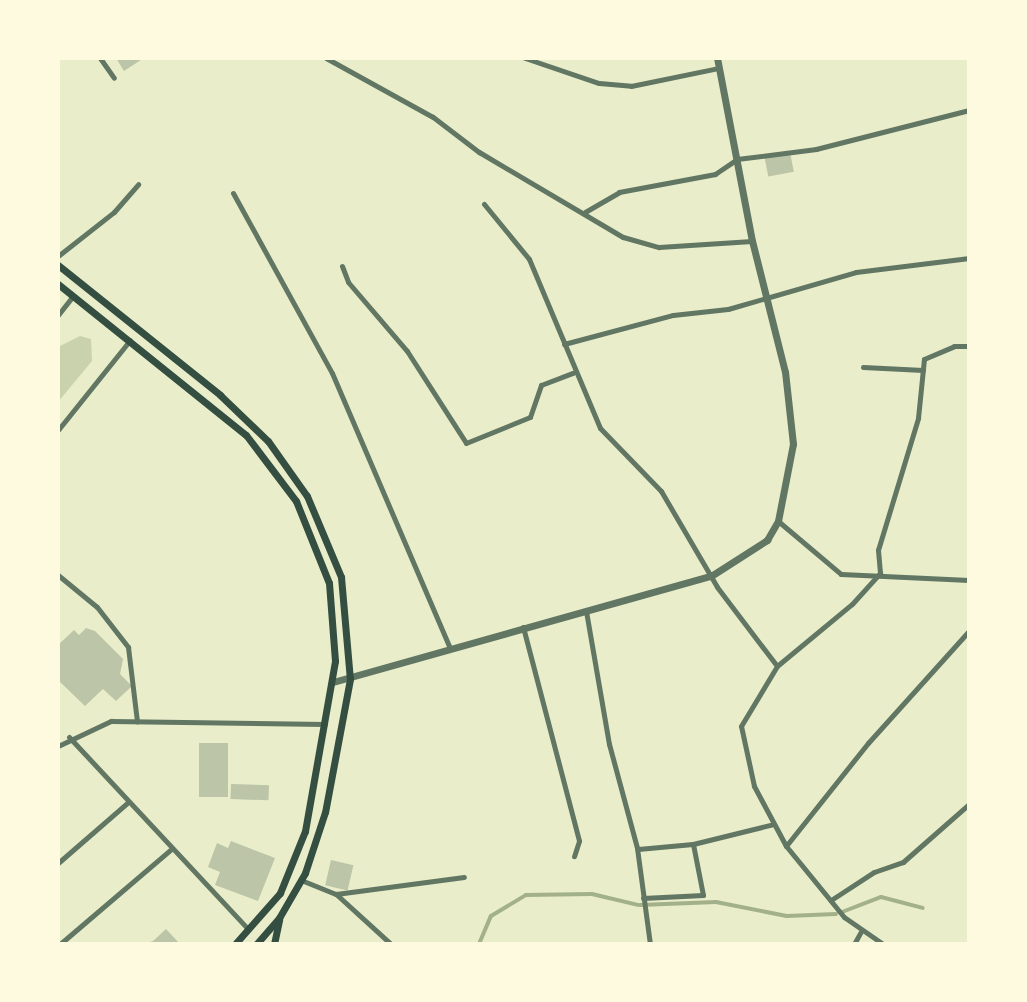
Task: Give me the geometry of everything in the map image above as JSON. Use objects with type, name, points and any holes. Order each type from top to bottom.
[{"type":"main road","points":[[58,265],[239,410],[295,477],[326,534],[341,577],[350,679],[319,834],[301,880],[279,918],[256,944]]},
{"type":"main road","points":[[58,284],[246,435],[296,501],[329,583],[335,636],[333,682],[299,854],[280,893],[236,943]]},
{"type":"main road","points":[[274,944],[279,918]]},
{"type":"street","points":[[100,58],[114,78]]},
{"type":"street","points":[[326,58],[408,101],[479,152],[623,237],[659,247],[752,241]]},
{"type":"street","points":[[525,58],[599,83],[631,86],[719,68]]},
{"type":"street","points":[[333,682],[523,626],[711,576],[746,558],[767,540],[778,521],[793,444],[768,294],[752,241],[717,58]]},
{"type":"street","points":[[585,212],[619,192],[715,174],[737,159],[816,149],[969,110]]},
{"type":"street","points":[[58,256],[114,212],[138,184]]},
{"type":"street","points":[[233,193],[332,373],[450,648]]},
{"type":"street","points":[[484,204],[529,259],[573,373],[600,428],[661,491],[711,576],[777,666]]},
{"type":"street","points":[[564,344],[673,315],[728,309],[768,294],[856,272],[969,258]]},
{"type":"street","points":[[342,266],[348,282],[407,351],[466,443],[530,417],[541,385],[573,373]]},
{"type":"street","points":[[58,315],[73,296]]},
{"type":"street","points":[[58,430],[131,340]]},
{"type":"street","points":[[923,370],[924,359],[954,346],[969,346]]},
{"type":"street","points":[[863,367],[923,370],[927,374],[918,418],[878,550],[880,573],[852,604],[777,666],[741,726],[754,786],[786,846],[860,933],[883,944]]},
{"type":"street","points":[[778,521],[841,574],[880,573],[969,580]]},
{"type":"street","points":[[58,575],[97,607],[128,647],[137,721]]},
{"type":"street","points":[[586,610],[609,744],[637,848],[650,944]]},
{"type":"street","points":[[523,626],[579,841],[574,856]]},
{"type":"street","points":[[786,846],[868,743],[969,631]]},
{"type":"street","points":[[58,746],[69,737],[99,723],[326,724]]},
{"type":"street","points":[[69,737],[170,850],[249,931]]},
{"type":"street","points":[[58,863],[127,803]]},
{"type":"street","points":[[831,900],[911,856],[969,804]]},
{"type":"street","points":[[637,848],[693,844],[774,824]]},
{"type":"street","points":[[643,898],[703,895],[693,844]]},
{"type":"street","points":[[60,944],[170,850]]},
{"type":"street","points":[[336,894],[464,877]]},
{"type":"street","points":[[301,880],[336,894],[391,944]]},
{"type":"street","points":[[854,944],[860,933]]},
{"type":"green space","points":[[80,336],[91,339],[92,361],[58,402],[58,347]]},
{"type":"building","points":[[116,58],[144,58],[124,71]]},
{"type":"building","points":[[790,152],[794,172],[768,177],[764,157]]},
{"type":"building","points":[[86,628],[95,631],[123,659],[120,674],[132,686],[116,701],[103,689],[85,706],[58,680],[58,645],[74,630],[79,635]]},
{"type":"building","points":[[199,743],[228,743],[228,797],[199,797]]},
{"type":"building","points":[[231,784],[269,785],[268,800],[230,799]]},
{"type":"building","points":[[231,841],[275,858],[258,901],[215,885],[220,872],[208,867],[217,843],[228,848]]},
{"type":"building","points":[[331,860],[353,865],[348,891],[325,885]]},
{"type":"building","points":[[166,929],[180,944],[144,944],[153,941]]},
{"type":"waterway","points":[[479,944],[491,916],[526,895],[592,894],[638,905]]},
{"type":"waterway","points":[[842,912],[881,897],[923,908]]},
{"type":"waterway","points":[[640,905],[716,902],[787,916],[836,914]]}]
